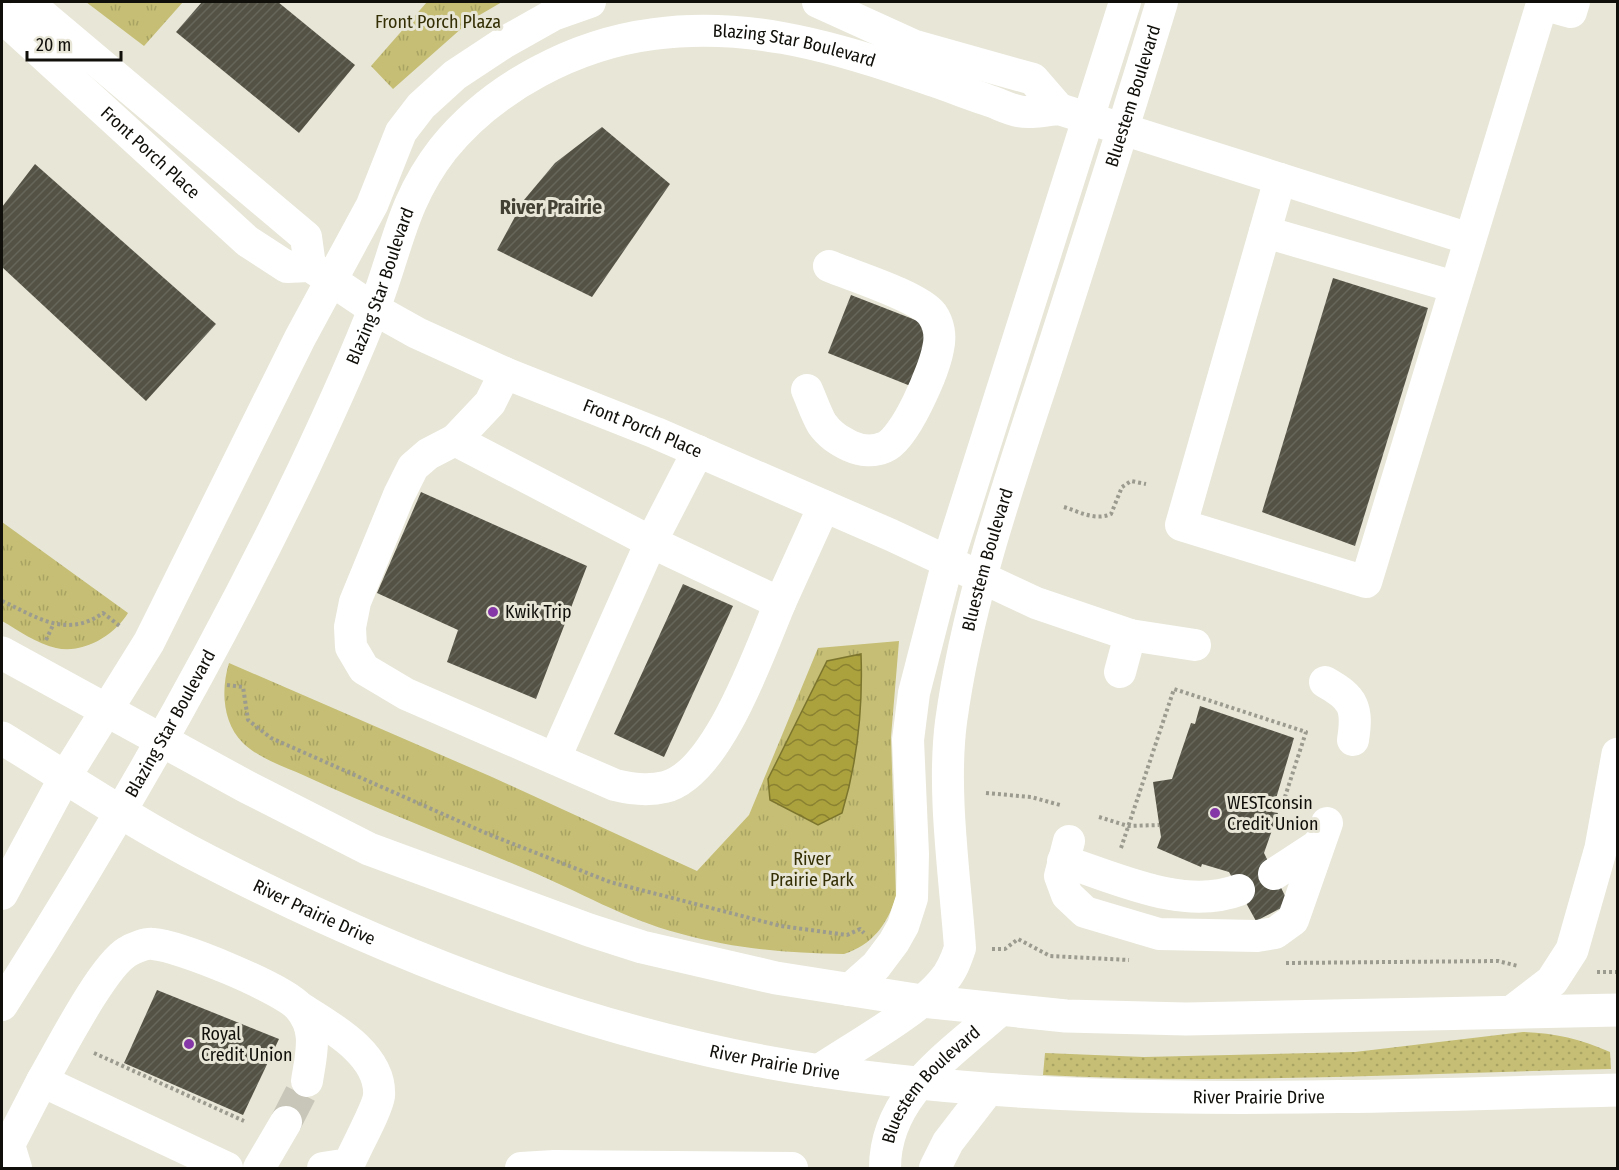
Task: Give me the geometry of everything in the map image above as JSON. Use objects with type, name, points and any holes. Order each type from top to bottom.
[{"type":"main road","points":[[2,653],[161,740],[369,849],[537,913],[642,947],[776,978],[922,1001],[1058,1016],[1186,1018],[1617,1010]]},
{"type":"main road","name":"River Prairie Drive","points":[[2,738],[202,859],[309,910],[426,961],[498,988],[564,1011],[643,1033],[818,1071],[916,1084],[988,1090],[1202,1098],[1617,1090]]},
{"type":"main road","points":[[1513,1011],[1542,990],[1562,970],[1572,950],[1595,873],[1617,754]]},
{"type":"street","name":"Front Porch Place","points":[[27,2],[306,237],[320,273]]},
{"type":"street","name":"Blazing Star Boulevard","points":[[2,894],[65,777],[149,642],[320,273],[372,205],[401,132],[421,106],[455,75],[505,42],[553,15],[590,2]]},
{"type":"street","name":"Blazing Star Boulevard","points":[[818,2],[915,46],[1033,79],[1073,113]]},
{"type":"street","name":"Bluestem Boulevard","points":[[849,990],[876,966],[894,942],[903,926],[912,898],[913,854],[908,740],[914,693],[948,561],[1073,113],[1125,2]]},
{"type":"street","name":"Bluestem Boulevard","points":[[818,1071],[922,1001],[948,975],[960,948],[948,758],[951,722],[966,641],[1007,488],[1162,2]]},
{"type":"street","points":[[1280,179],[1181,525],[1366,582],[1542,4],[1570,12],[1574,2]]},
{"type":"street","name":"Front Porch Place","points":[[2,17],[247,241],[287,267],[320,273],[374,309],[417,333],[505,373],[698,451],[948,561],[1036,603],[1130,635],[1195,645]]},
{"type":"street","name":"Blazing Star Boulevard","points":[[2,1005],[63,908],[210,654],[304,468],[374,309],[408,204],[422,178],[446,146],[472,119],[501,96],[581,50],[650,34],[688,30],[769,34],[839,50],[1020,112],[1073,113],[1470,239]]},
{"type":"street","points":[[1265,232],[1455,287]]},
{"type":"street","points":[[807,390],[821,423],[835,439],[855,448],[873,451],[887,447],[901,434],[915,409],[938,350],[939,331],[936,320],[924,306],[829,266]]},
{"type":"street","points":[[505,373],[490,403],[454,440],[428,454],[414,467],[399,495],[355,602],[350,627],[351,647],[364,669],[406,694],[615,785],[634,789],[666,787],[687,775],[710,752],[733,711],[824,506]]},
{"type":"street","points":[[454,440],[651,542],[780,603]]},
{"type":"street","points":[[555,758],[651,542],[698,451]]},
{"type":"street","points":[[1119,672],[1130,635]]},
{"type":"street","points":[[1325,682],[1340,690],[1352,703],[1357,717],[1353,740]]},
{"type":"street","points":[[1239,890],[1222,896],[1168,894],[1066,851],[1060,876],[1068,895],[1085,912],[1159,934],[1257,936],[1275,933],[1293,920],[1322,834],[1274,874]]},
{"type":"street","points":[[34,1168],[9,1151],[42,1082],[107,972],[126,952],[150,944],[175,947],[275,991],[346,1036],[372,1066],[379,1096],[349,1164],[323,1168]]},
{"type":"street","points":[[299,1007],[314,1035],[307,1081]]},
{"type":"street","name":"Bluestem Boulevard","points":[[885,1168],[885,1151],[898,1110],[916,1084],[999,1011]]},
{"type":"street","points":[[42,1082],[227,1168]]},
{"type":"street","points":[[935,1168],[948,1142],[988,1090]]},
{"type":"street","points":[[259,1168],[286,1122]]},
{"type":"street","points":[[521,1168],[792,1168]]},
{"type":"path","points":[[1064,507],[1095,518],[1104,517],[1111,514],[1122,487],[1131,481],[1146,484]]},
{"type":"path","points":[[2,601],[53,625],[81,624],[103,613],[118,625]]},
{"type":"path","points":[[45,643],[53,625]]},
{"type":"path","points":[[225,685],[243,687],[243,702],[248,720],[271,738],[488,834],[610,882],[781,926],[848,935],[860,929]]},
{"type":"path","points":[[1120,851],[1174,689],[1306,732],[1282,806]]},
{"type":"path","points":[[986,793],[1031,797],[1060,805]]},
{"type":"path","points":[[1099,818],[1128,826],[1159,825]]},
{"type":"path","points":[[1005,949],[1018,939],[1050,956],[1133,960]]},
{"type":"path","points":[[1274,963],[1498,961],[1513,966],[1617,972]]},
{"type":"path","points":[[90,1051],[244,1121]]},
{"type":"green space","points":[[86,2],[183,2],[144,46]]},
{"type":"green space","name":"Front Porch Plaza","points":[[427,2],[502,2],[471,20],[393,89],[371,66]]},
{"type":"green space","points":[[2,522],[128,613],[115,629],[87,646],[66,649],[42,643],[2,621]]},
{"type":"green space","name":"River Prairie Park","points":[[899,641],[891,737],[896,897],[877,933],[863,945],[844,954],[801,953],[740,946],[678,933],[639,920],[263,757],[249,748],[236,735],[227,715],[224,694],[229,663],[492,777],[697,871],[749,815],[818,648]]},
{"type":"green space","points":[[1523,1032],[1567,1038],[1610,1052],[1611,1069],[1256,1079],[1043,1075],[1045,1053],[1144,1057],[1355,1052]]},
{"type":"water","points":[[861,654],[861,695],[852,774],[842,813],[818,825],[770,800],[768,779],[827,661]]},
{"type":"building","points":[[202,2],[278,2],[355,65],[299,133],[176,32]]},
{"type":"building","points":[[602,127],[670,184],[592,297],[497,250],[524,200],[555,163]]},
{"type":"building","points":[[35,164],[216,324],[146,401],[2,267],[2,207]]},
{"type":"building","points":[[1333,278],[1428,308],[1355,546],[1262,512]]},
{"type":"building","points":[[851,295],[936,328],[913,387],[828,353]]},
{"type":"building","name":"Kwik Trip","points":[[421,492],[587,566],[536,699],[447,662],[458,630],[377,593]]},
{"type":"building","points":[[683,584],[733,606],[664,757],[614,734]]},
{"type":"building","name":"WESTconsin Credit Union","points":[[1200,706],[1294,738],[1272,812],[1278,813],[1264,853],[1289,904],[1256,921],[1229,872],[1202,864],[1201,867],[1157,848],[1161,837],[1153,782],[1172,779],[1191,723],[1195,724]]},
{"type":"building","points":[[157,990],[279,1039],[243,1115],[124,1063]]},
{"type":"tunnel","points":[[286,1122],[307,1081]]},
{"type":"place","name":"Kwik Trip","points":[[493,612]]},
{"type":"place","name":"WESTconsin Credit Union","points":[[1215,813]]},
{"type":"place","name":"Royal Credit Union","points":[[189,1044]]},
{"type":"district","name":"River Prairie","points":[[551,207]]}]
